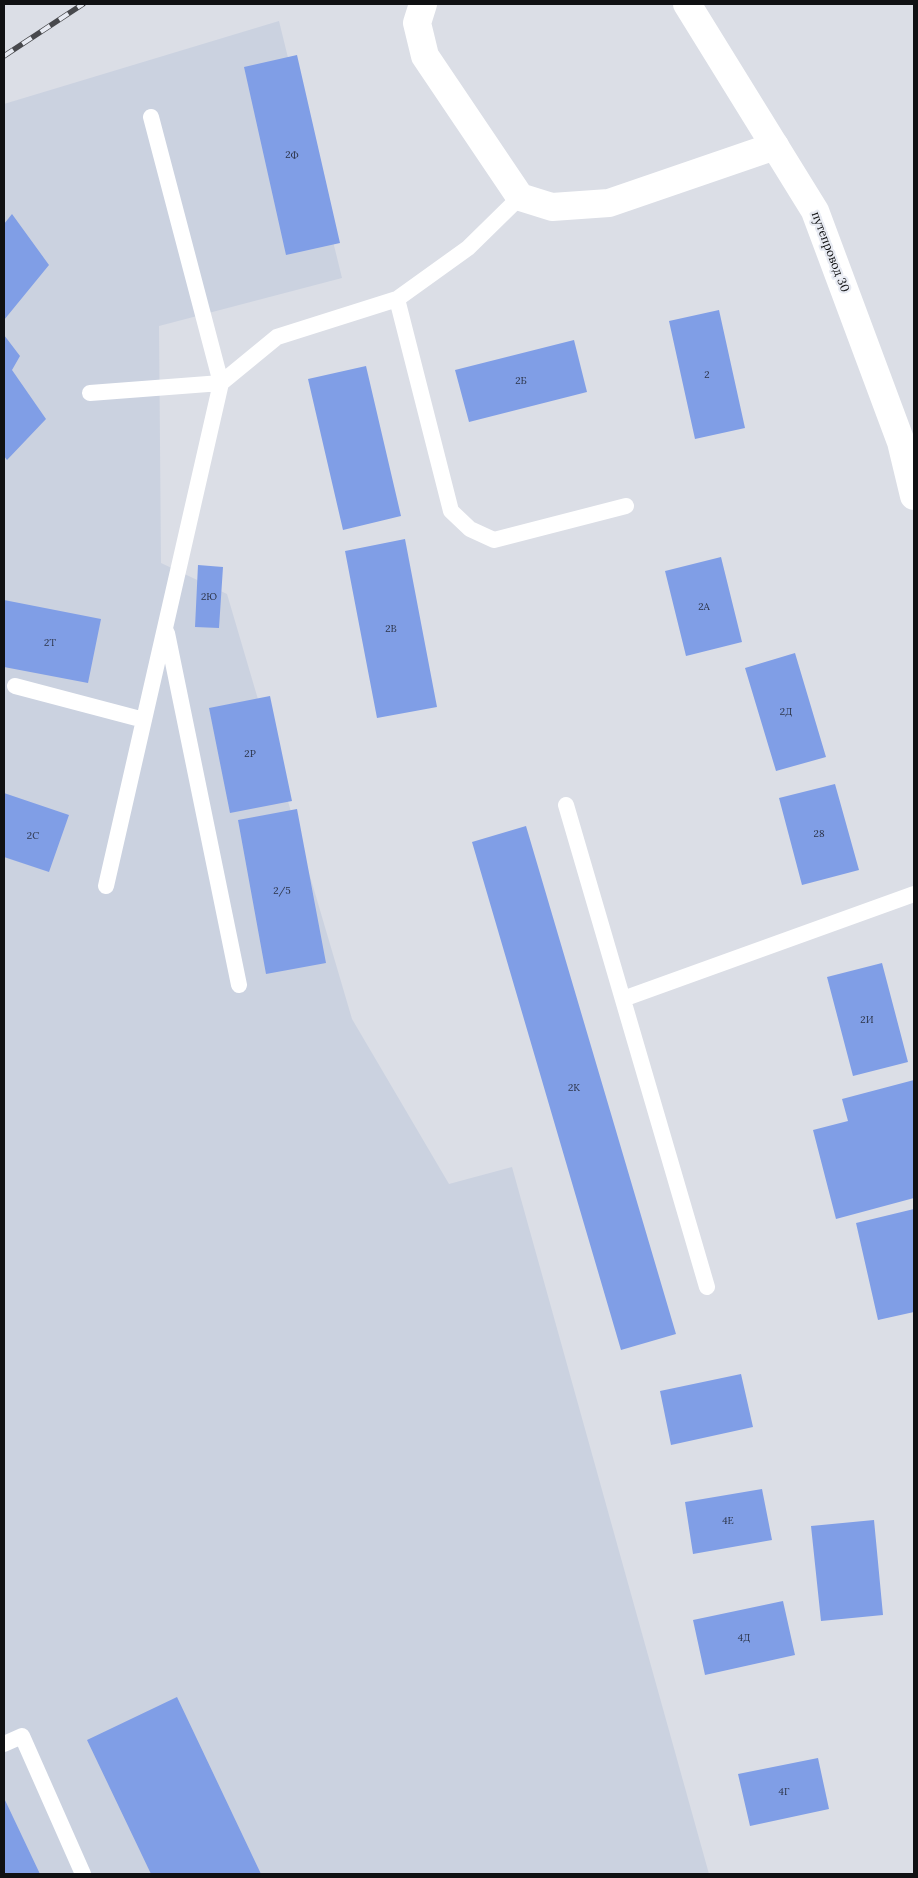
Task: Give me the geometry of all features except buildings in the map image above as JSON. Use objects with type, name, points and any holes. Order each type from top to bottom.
[{"type":"main road","points":[[423,4],[417,23],[425,56],[520,197],[552,207],[609,203],[775,146]]},
{"type":"main road","name":"путепровод 30","points":[[686,4],[815,211],[901,442],[914,496]]},
{"type":"lane","points":[[106,886],[221,383],[151,117]]},
{"type":"lane","points":[[90,393],[221,383],[277,337],[397,299],[468,248],[520,197]]},
{"type":"lane","points":[[397,299],[451,511],[470,529],[494,540],[626,506]]},
{"type":"lane","points":[[166,626],[239,985]]},
{"type":"lane","points":[[15,686],[144,720]]},
{"type":"lane","points":[[566,805],[708,1287]]},
{"type":"lane","points":[[623,999],[914,894]]},
{"type":"lane","points":[[4,1744],[22,1736],[83,1874]]},
{"type":"shaded area","points":[[279,21],[342,278],[159,326],[161,563],[227,594],[352,1019],[449,1184],[512,1167],[709,1874],[4,1874],[4,104]]},
{"type":"railway","points":[[4,56],[83,4]]}]
